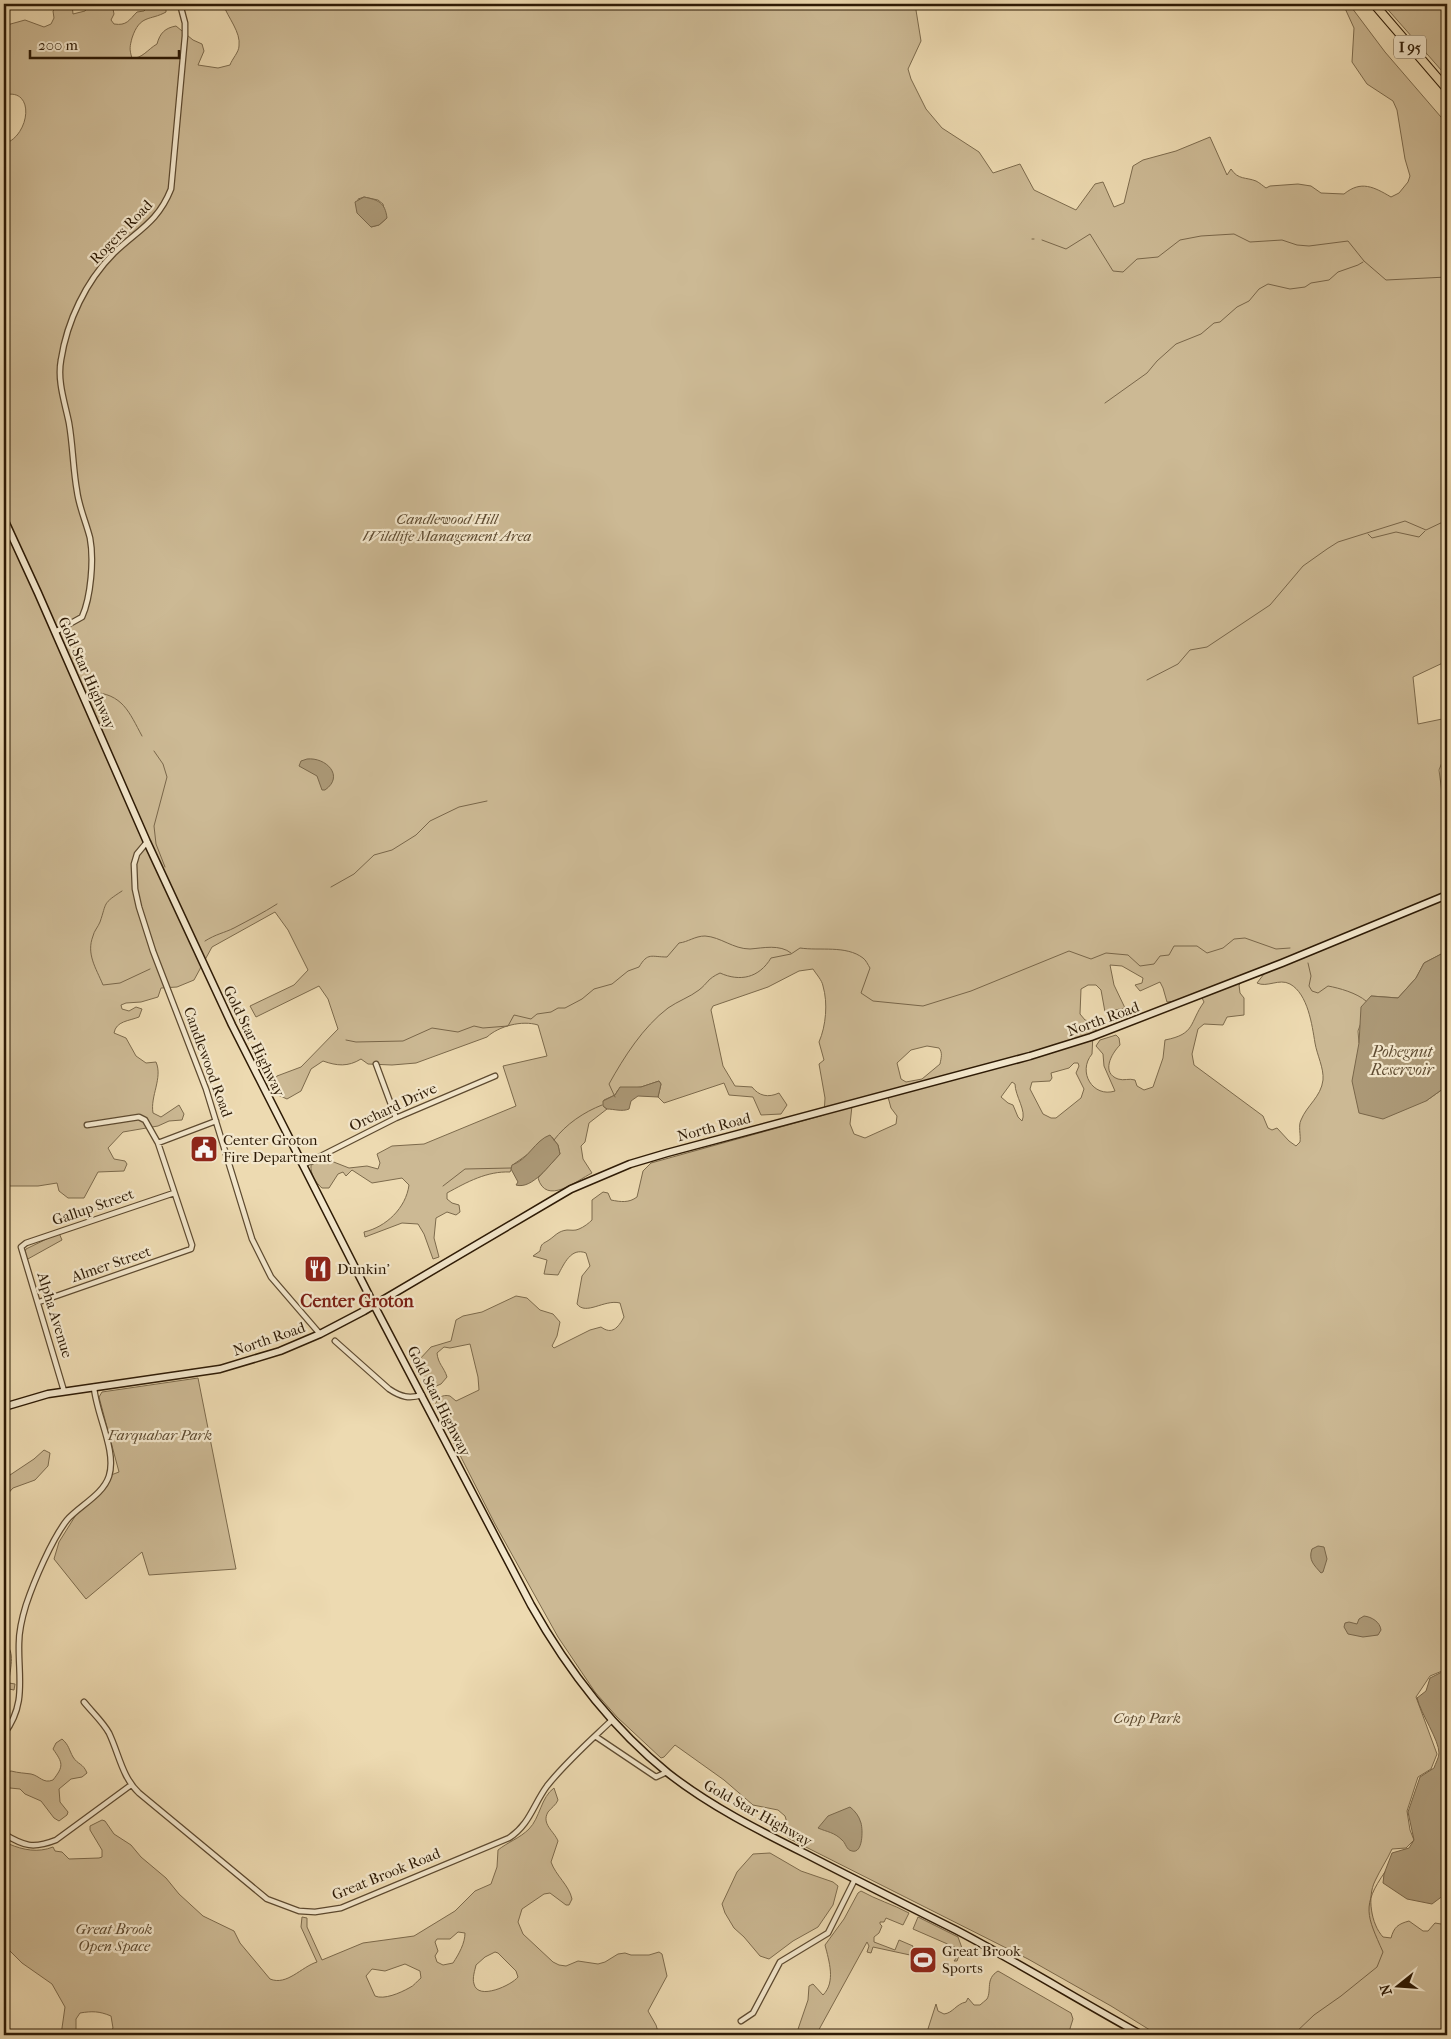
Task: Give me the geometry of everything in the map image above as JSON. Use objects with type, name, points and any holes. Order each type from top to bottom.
[{"type":"highway","name":"I 95","points":[[1374,4],[1447,89]]},
{"type":"main road","name":"Gold Star Highway","points":[[4,519],[147,842],[223,1006],[374,1305],[545,1630],[576,1677],[612,1720],[667,1772],[730,1814],[996,1951],[1139,2035]]},
{"type":"main road","name":"North Road","points":[[4,1407],[29,1398],[64,1391],[220,1369],[280,1351],[320,1334],[374,1305],[571,1189],[630,1164],[1030,1056],[1091,1037],[1282,963],[1447,895]]},
{"type":"street","name":"Rogers Road","points":[[55,632],[82,617],[85,609],[91,564],[90,539],[76,488],[71,435],[60,380],[61,360],[73,315],[83,295],[113,254],[154,219],[166,201],[171,189],[185,36],[185,22],[180,4]]},
{"type":"street","points":[[1447,768],[1447,795]]},
{"type":"street","name":"Candlewood Road","points":[[147,842],[137,854],[134,864],[135,889],[139,907],[216,1121],[257,1251],[271,1277],[320,1334]]},
{"type":"street","points":[[376,1064],[396,1118]]},
{"type":"street","name":"Orchard Drive","points":[[303,1165],[396,1118],[495,1076]]},
{"type":"street","points":[[87,1125],[139,1117],[145,1120],[158,1143],[174,1193]]},
{"type":"street","points":[[158,1143],[216,1121]]},
{"type":"street","name":"Gallup Street","points":[[21,1247],[35,1240],[174,1193]]},
{"type":"street","name":"Almer Street","points":[[39,1302],[192,1249],[174,1193]]},
{"type":"street","name":"Alpha Avenue","points":[[21,1247],[21,1253],[39,1302],[64,1391]]},
{"type":"street","points":[[335,1341],[398,1395],[412,1398],[422,1394]]},
{"type":"street","points":[[4,1734],[10,1726],[20,1700],[20,1625],[31,1592],[62,1527],[79,1508],[103,1487],[109,1476],[111,1459],[94,1387]]},
{"type":"street","name":"Great Brook Road","points":[[84,1702],[107,1731],[131,1785],[267,1899],[291,1909],[315,1912],[349,1905],[508,1838],[527,1822],[540,1798],[557,1774],[612,1720]]},
{"type":"street","points":[[595,1736],[656,1777],[667,1772]]},
{"type":"street","points":[[4,1835],[21,1844],[34,1846],[51,1842],[131,1785]]},
{"type":"street","points":[[741,2021],[752,2014],[780,1962],[828,1932],[855,1880]]},
{"type":"green space","points":[[59,4],[72,4],[73,14],[85,11],[90,4],[112,4],[114,14],[111,20],[114,24],[122,24],[127,22],[137,12],[144,11],[151,4],[166,4],[166,12],[146,19],[138,25],[130,45],[132,58],[139,57],[145,53],[157,44],[164,32],[176,26],[193,40],[202,44],[204,51],[198,65],[218,68],[230,65],[239,46],[236,30],[223,4],[915,4],[921,41],[908,69],[926,109],[942,128],[979,152],[993,173],[1020,164],[1034,190],[1076,210],[1095,184],[1103,182],[1114,207],[1124,203],[1133,166],[1143,160],[1176,151],[1210,137],[1227,175],[1231,169],[1239,177],[1256,181],[1266,188],[1298,184],[1311,186],[1321,193],[1344,194],[1356,187],[1368,186],[1391,197],[1399,193],[1408,182],[1410,176],[1405,159],[1397,110],[1393,101],[1367,84],[1352,62],[1354,28],[1343,4],[1349,4],[1385,52],[1447,124],[1447,661],[1413,677],[1418,724],[1447,718],[1447,750],[1439,770],[1447,831],[1447,951],[1424,963],[1416,978],[1398,998],[1371,996],[1358,1031],[1359,1043],[1426,1101],[1447,1086],[1447,1669],[1430,1676],[1416,1697],[1437,1754],[1431,1769],[1418,1777],[1407,1811],[1410,1830],[1414,1840],[1406,1848],[1392,1849],[1375,1881],[1371,1895],[1373,1918],[1383,1937],[1391,1938],[1397,1926],[1409,1921],[1423,1931],[1428,1931],[1435,1923],[1441,1924],[1447,1921],[1447,2022],[1444,2035],[1158,2035],[1028,1959],[788,1838],[788,1826],[785,1816],[778,1810],[753,1805],[724,1780],[675,1745],[661,1758],[617,1717],[595,1692],[558,1637],[495,1524],[435,1406],[442,1396],[450,1396],[456,1401],[479,1390],[478,1377],[470,1344],[450,1348],[444,1347],[437,1353],[447,1377],[441,1384],[434,1387],[422,1376],[419,1369],[419,1360],[431,1347],[451,1341],[456,1320],[463,1316],[482,1312],[516,1296],[527,1298],[540,1310],[553,1314],[560,1322],[557,1336],[552,1346],[554,1348],[590,1330],[601,1327],[612,1330],[617,1327],[624,1317],[620,1303],[608,1303],[590,1308],[581,1307],[577,1304],[582,1276],[590,1266],[586,1253],[576,1252],[572,1254],[558,1275],[544,1274],[547,1260],[533,1256],[540,1251],[543,1244],[559,1233],[567,1230],[578,1230],[591,1221],[592,1200],[603,1192],[608,1193],[611,1200],[628,1201],[637,1197],[643,1171],[651,1163],[824,1115],[825,1098],[819,1064],[824,1060],[819,1042],[825,1022],[825,993],[820,979],[813,969],[799,971],[768,987],[713,1006],[711,1010],[723,1066],[735,1086],[752,1087],[764,1095],[779,1093],[787,1105],[781,1114],[761,1115],[753,1097],[729,1095],[724,1083],[664,1103],[658,1097],[661,1084],[659,1081],[641,1087],[618,1090],[615,1095],[604,1100],[604,1107],[607,1109],[589,1123],[585,1142],[581,1146],[583,1159],[592,1173],[562,1189],[554,1191],[542,1186],[538,1178],[560,1154],[558,1145],[552,1137],[538,1144],[531,1152],[514,1164],[510,1172],[485,1175],[447,1193],[447,1199],[459,1205],[460,1212],[456,1215],[447,1212],[436,1218],[434,1238],[439,1257],[433,1259],[424,1234],[418,1224],[402,1223],[365,1237],[364,1232],[380,1226],[399,1209],[404,1201],[409,1185],[402,1178],[372,1183],[352,1170],[346,1176],[343,1172],[338,1174],[329,1188],[322,1188],[311,1172],[311,1165],[326,1159],[349,1168],[367,1166],[378,1169],[380,1163],[377,1154],[392,1146],[424,1144],[516,1106],[503,1066],[547,1056],[538,1025],[525,1023],[504,1027],[487,1037],[416,1063],[368,1064],[361,1059],[342,1065],[323,1061],[311,1069],[301,1091],[287,1099],[278,1095],[274,1080],[277,1076],[301,1067],[338,1029],[328,999],[319,986],[256,1017],[250,1006],[294,985],[308,970],[288,930],[275,912],[212,947],[194,980],[177,987],[161,988],[158,997],[121,1005],[122,1009],[129,1011],[136,1007],[142,1009],[139,1017],[120,1024],[114,1033],[126,1038],[136,1056],[146,1063],[156,1062],[158,1074],[153,1100],[153,1113],[161,1117],[179,1105],[184,1114],[182,1120],[169,1121],[158,1126],[123,1132],[108,1148],[114,1159],[125,1161],[127,1164],[124,1171],[98,1172],[84,1198],[68,1198],[59,1191],[57,1183],[38,1186],[7,1186],[4,1189],[4,144],[13,139],[19,132],[26,114],[25,105],[21,98],[14,94],[4,95],[4,59],[6,56],[4,23],[7,25],[25,20],[44,27],[51,24],[54,18],[53,11]],"holes":[[[364,197],[378,200],[383,204],[386,219],[379,225],[371,227],[360,216],[358,199]],[[1110,965],[1122,966],[1143,978],[1142,983],[1135,985],[1140,991],[1160,982],[1167,1002],[1202,998],[1204,1002],[1187,1031],[1175,1038],[1165,1040],[1163,1058],[1153,1087],[1144,1090],[1137,1086],[1135,1080],[1120,1080],[1113,1076],[1110,1072],[1109,1063],[1120,1045],[1119,1038],[1116,1035],[1100,1040],[1096,1046],[1103,1054],[1104,1066],[1115,1091],[1100,1091],[1094,1087],[1087,1075],[1086,1068],[1092,1054],[1093,1034],[1097,1028],[1096,1023],[1085,1020],[1080,1014],[1081,989],[1088,985],[1096,985],[1101,990],[1105,1012],[1125,1008],[1114,985]],[[1264,974],[1257,983],[1286,982],[1290,984],[1301,995],[1308,1010],[1323,1080],[1320,1091],[1301,1120],[1300,1142],[1296,1146],[1277,1128],[1272,1130],[1268,1128],[1263,1116],[1194,1065],[1192,1054],[1198,1029],[1204,1024],[1223,1025],[1227,1017],[1244,1015],[1244,998],[1240,993],[1239,985],[1242,982]],[[927,1046],[939,1048],[941,1052],[940,1064],[922,1079],[906,1082],[901,1079],[897,1063],[911,1050]],[[1074,1063],[1078,1063],[1079,1066],[1076,1073],[1084,1089],[1081,1098],[1056,1118],[1043,1114],[1030,1089],[1032,1082],[1050,1081],[1052,1078],[1051,1073],[1069,1068]],[[1012,1082],[1015,1084],[1022,1108],[1022,1121],[1018,1117],[1013,1105],[1001,1097]],[[888,1097],[891,1108],[897,1116],[896,1124],[865,1138],[854,1134],[850,1124],[852,1106]]]},
{"type":"green space","points":[[1383,4],[1447,4],[1447,78],[1442,71]]},
{"type":"green space","points":[[59,1233],[62,1240],[26,1260],[24,1254],[26,1249]]},
{"type":"green space","name":"Farquahar Park","points":[[198,1378],[236,1569],[149,1575],[142,1552],[86,1599],[54,1559],[59,1542],[79,1510],[111,1475],[119,1472],[99,1397],[102,1392]]},
{"type":"green space","points":[[44,1450],[50,1453],[48,1466],[35,1480],[13,1488],[4,1498],[4,1479]]},
{"type":"green space","points":[[4,1643],[10,1651],[9,1683],[15,1684],[14,1690],[4,1688]]},
{"type":"green space","points":[[62,1739],[68,1745],[75,1760],[84,1767],[87,1773],[82,1777],[71,1779],[59,1789],[60,1802],[68,1812],[59,1821],[54,1818],[41,1801],[25,1794],[20,1789],[4,1785],[4,1773],[11,1771],[31,1774],[47,1781],[53,1780],[61,1765],[53,1749],[56,1743]]},
{"type":"green space","name":"Great Brook Open Space","points":[[554,1788],[558,1800],[546,1816],[547,1824],[558,1841],[551,1862],[572,1899],[569,1905],[566,1905],[550,1893],[544,1894],[522,1909],[518,1922],[523,1934],[553,1962],[559,1965],[566,1966],[578,1961],[598,1964],[618,1954],[625,1953],[649,1955],[659,1952],[662,1954],[667,1976],[648,2011],[659,2035],[109,2035],[113,2028],[111,2016],[92,2012],[80,2013],[76,2019],[76,2029],[81,2035],[61,2035],[65,2007],[52,1984],[22,1963],[4,1945],[4,1846],[9,1844],[20,1848],[36,1850],[53,1847],[55,1851],[62,1852],[69,1859],[99,1858],[102,1857],[102,1850],[90,1830],[90,1826],[102,1820],[105,1821],[114,1834],[131,1845],[141,1857],[166,1878],[179,1894],[203,1916],[234,1931],[240,1943],[270,1979],[282,1980],[317,1962],[301,1927],[302,1917],[307,1918],[307,1927],[322,1960],[363,1943],[414,1936],[455,1911],[475,1891],[491,1884],[497,1867],[498,1850],[529,1829]],"holes":[[[458,1932],[465,1933],[465,1937],[453,1963],[443,1965],[437,1962],[435,1956],[438,1951],[435,1942],[437,1939],[450,1939]],[[495,1952],[498,1953],[516,1971],[518,1977],[509,1984],[495,1990],[482,1991],[477,1989],[473,1979],[476,1965],[485,1957]],[[405,1964],[420,1971],[421,1978],[411,1987],[397,1994],[387,1997],[375,1996],[366,1976],[372,1969],[385,1971]]]},
{"type":"green space","points":[[770,1853],[801,1871],[833,1882],[838,1886],[833,1905],[818,1927],[793,1941],[769,1959],[760,1956],[734,1928],[722,1904],[737,1872],[753,1854]]},
{"type":"green space","points":[[861,1891],[909,1913],[903,1925],[886,1918],[884,1922],[880,1922],[882,1926],[879,1933],[874,1937],[874,1942],[895,1950],[899,1940],[913,1946],[910,1955],[873,1947],[871,1953],[867,1952],[869,1946],[867,1942],[816,2035],[796,2035],[808,2000],[809,1986],[813,1984],[823,1995],[829,1984],[830,1971],[825,1945]]},
{"type":"green space","points":[[918,1917],[958,1937],[962,1948],[957,1961],[954,1961],[959,1949],[913,1929]]},
{"type":"green space","points":[[998,1971],[1071,2013],[1073,2019],[1068,2035],[926,2035],[936,2004],[938,2011],[944,2014],[966,2002],[968,1998],[974,2005],[980,2005],[987,1999],[990,1981]]},
{"type":"water","points":[[364,197],[377,201],[385,208],[387,218],[379,225],[371,227],[357,213],[355,202]]},
{"type":"water","points":[[307,759],[321,761],[331,768],[333,779],[331,785],[325,790],[322,790],[317,776],[299,766],[301,761]]},
{"type":"water","name":"Pohegnut Reservoir","points":[[1447,951],[1447,1086],[1426,1101],[1383,1119],[1359,1113],[1352,1081],[1359,1043],[1361,1007],[1371,996],[1398,998],[1416,978],[1424,963]]},
{"type":"water","points":[[659,1081],[661,1084],[658,1097],[638,1096],[631,1101],[629,1109],[626,1110],[607,1109],[603,1106],[603,1101],[615,1095],[620,1087],[641,1087]]},
{"type":"water","points":[[550,1135],[558,1145],[560,1154],[534,1180],[522,1186],[516,1185],[518,1182],[511,1169],[512,1165],[523,1159],[540,1141]]},
{"type":"water","points":[[1318,1546],[1324,1547],[1327,1559],[1321,1573],[1312,1562],[1311,1556],[1312,1549]]},
{"type":"water","points":[[1364,1616],[1370,1617],[1377,1622],[1381,1630],[1378,1635],[1363,1637],[1348,1634],[1344,1627],[1345,1623],[1357,1624],[1359,1619]]},
{"type":"water","points":[[1447,1671],[1447,1896],[1444,1895],[1432,1904],[1407,1899],[1383,1883],[1384,1874],[1392,1853],[1409,1848],[1414,1840],[1408,1812],[1420,1777],[1434,1768],[1439,1755],[1436,1741],[1417,1698],[1426,1691],[1430,1678]]},
{"type":"water","points":[[850,1807],[858,1816],[862,1826],[861,1841],[856,1851],[848,1849],[836,1835],[818,1828],[828,1816]]},
{"type":"waterway","points":[[1042,240],[1066,249],[1090,234],[1113,271],[1123,272],[1137,259],[1158,257],[1180,240],[1201,236],[1234,234],[1250,242],[1282,240],[1297,245],[1309,246],[1348,241],[1364,261],[1386,280],[1447,277]]},
{"type":"waterway","points":[[1105,403],[1147,373],[1176,344],[1201,334],[1214,323],[1220,322],[1237,307],[1249,301],[1259,289],[1268,284],[1290,289],[1305,287],[1311,283],[1329,280],[1338,272],[1363,262]]},
{"type":"waterway","points":[[1147,680],[1178,664],[1190,650],[1207,647],[1270,605],[1303,566],[1338,542],[1405,521],[1426,530],[1447,520]]},
{"type":"waterway","points":[[1368,534],[1372,538],[1396,532],[1419,537],[1425,531]]},
{"type":"waterway","points":[[92,692],[103,693],[118,700],[129,712],[142,736]]},
{"type":"waterway","points":[[154,751],[163,764],[167,777],[154,826],[156,844],[165,867]]},
{"type":"waterway","points":[[331,887],[354,874],[374,855],[392,850],[416,835],[430,821],[459,807],[487,801]]},
{"type":"waterway","points":[[122,891],[108,901],[94,932],[91,943],[93,961],[103,985],[120,983],[150,969]]},
{"type":"waterway","points":[[205,941],[234,928],[277,904]]},
{"type":"waterway","points":[[346,1040],[356,1042],[403,1041],[432,1028],[458,1032],[474,1026],[483,1028],[508,1026],[514,1015],[531,1019],[537,1014],[565,1008],[582,999],[594,989],[612,984],[628,971],[639,967],[648,957],[667,957],[679,943],[701,936],[716,938],[738,947],[750,949],[782,948],[791,953]]},
{"type":"waterway","points":[[615,1097],[609,1084],[642,1033],[668,1008],[702,988],[710,979],[720,973],[735,977],[749,976],[761,970],[771,958],[791,954],[800,948],[833,949],[856,954],[864,959],[870,968],[861,993],[873,1001],[923,1006],[971,991],[1069,951],[1091,959],[1106,953],[1128,955],[1140,966],[1154,964],[1160,956],[1169,955],[1174,946],[1197,946],[1207,953],[1223,948],[1234,939],[1245,938],[1276,949],[1290,948]]},
{"type":"waterway","points":[[1308,963],[1311,976],[1309,986],[1312,991],[1318,993],[1328,986],[1353,993],[1366,1001]]},
{"type":"waterway","points":[[554,1140],[576,1119],[602,1105]]},
{"type":"waterway","points":[[443,1186],[465,1169],[511,1168]]},
{"type":"waterway","points":[[1293,2035],[1314,2015],[1377,1967],[1383,1952],[1373,1929],[1369,1911],[1372,1894],[1385,1872]]},
{"type":"place","name":"Center Groton Fire Department","points":[[204,1149]]},
{"type":"place","name":"Dunkin'","points":[[318,1269]]},
{"type":"place","name":"Great Brook Sports","points":[[923,1960]]},
{"type":"district","name":"Center Groton","points":[[357,1301]]},
{"type":"park label","name":"Candlewood Hill Wildlife Management Area","points":[[447,528]]},
{"type":"park label","name":"Copp Park","points":[[1147,1718]]}]
